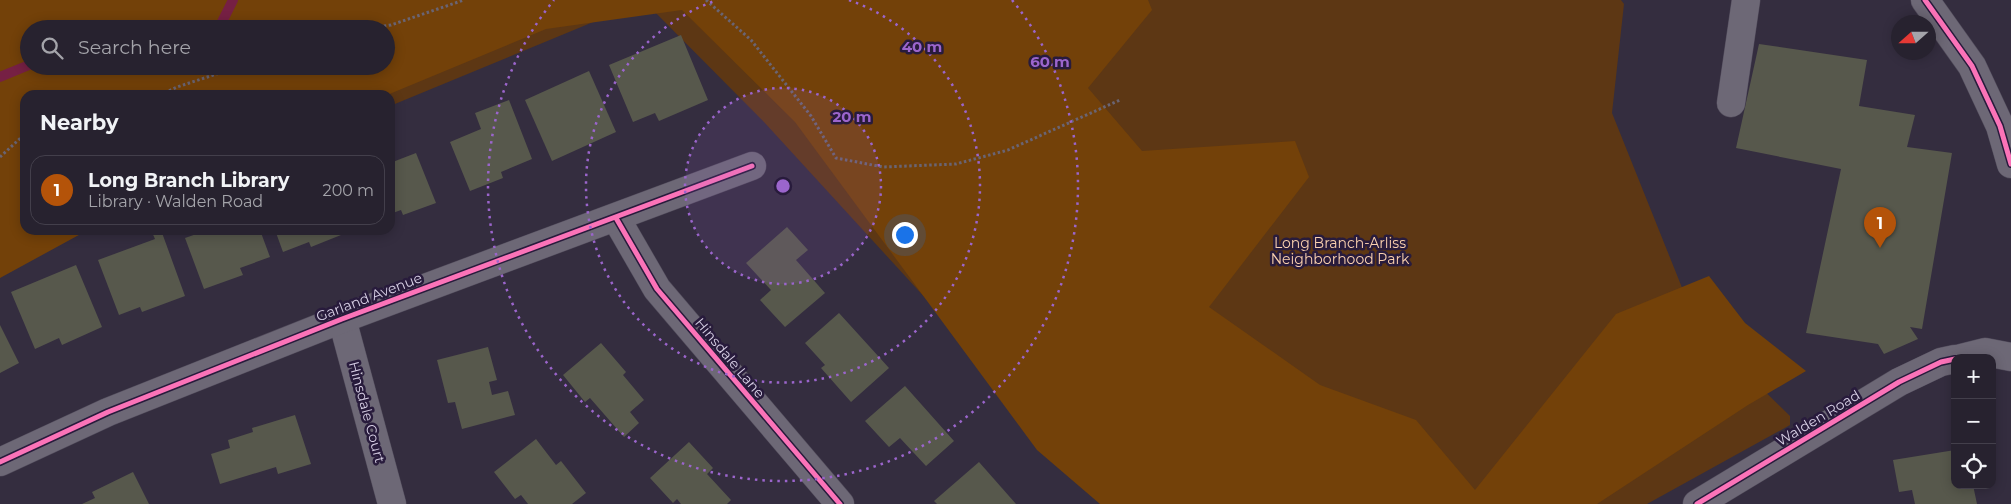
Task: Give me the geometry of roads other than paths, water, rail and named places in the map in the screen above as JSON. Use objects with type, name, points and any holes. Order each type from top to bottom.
[{"type":"street","points":[[1731,103],[1746,0]]},
{"type":"street","points":[[1925,0],[1972,66],[2000,126],[2011,164]]},
{"type":"street","name":"Garland Avenue","points":[[0,462],[108,412],[342,319],[752,166]]},
{"type":"street","name":"Hinsdale Lane","points":[[616,218],[656,289],[840,504]]},
{"type":"street","name":"Hinsdale Court","points":[[342,319],[392,504]]},
{"type":"street","points":[[1978,354],[1986,352],[2011,357]]},
{"type":"street","name":"Walden Road","points":[[1697,504],[1899,382],[1941,362],[1951,360]]},
{"type":"waterway","points":[[223,20],[233,0]]},
{"type":"waterway","points":[[0,77],[20,69]]},
{"type":"place","name":"Long Branch Library","points":[[1880,248]]},
{"type":"park label","name":"Long Branch-Arliss Neighborhood Park","points":[[1340,252]]}]
